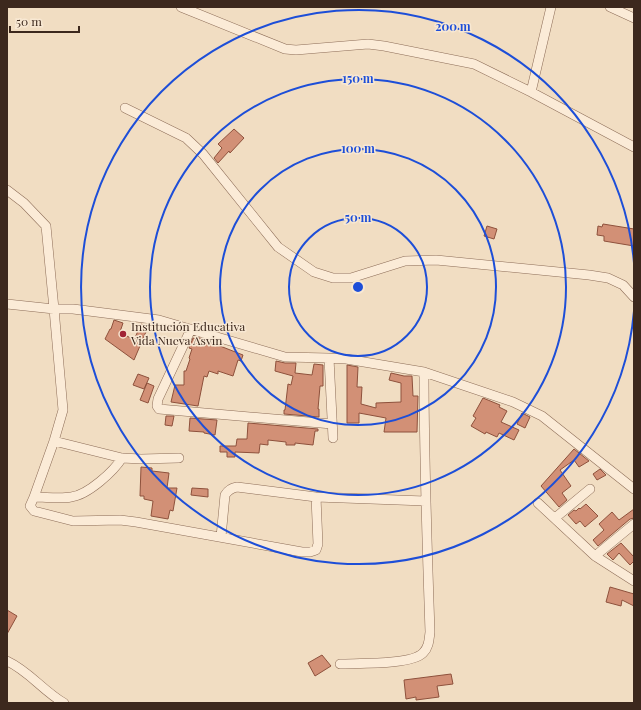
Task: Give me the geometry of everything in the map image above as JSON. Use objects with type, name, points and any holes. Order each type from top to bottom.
[{"type":"street","points":[[181,7],[285,49],[296,50],[368,44],[474,64],[531,92],[634,147]]},
{"type":"street","points":[[531,92],[551,7]]},
{"type":"street","points":[[610,7],[634,18]]},
{"type":"street","points":[[125,108],[186,138],[203,154],[278,247],[314,272],[333,278],[351,278],[405,261],[436,260],[608,278],[623,285],[634,297]]},
{"type":"street","points":[[7,190],[24,203],[46,226],[63,410],[54,441],[30,506],[34,512],[73,521],[120,520],[302,552],[310,552],[316,550],[318,544],[316,497]]},
{"type":"street","points":[[7,304],[54,309],[73,309],[159,320],[285,358],[329,358],[424,372],[513,402],[542,416],[634,489]]},
{"type":"street","points":[[191,329],[158,399],[157,406],[159,409],[332,424]]},
{"type":"street","points":[[329,358],[333,438]]},
{"type":"street","points":[[340,664],[413,659],[423,654],[428,647],[430,632],[425,501],[426,438],[424,372]]},
{"type":"street","points":[[54,441],[122,458],[179,458]]},
{"type":"street","points":[[34,497],[72,497],[86,491],[118,465],[122,458]]},
{"type":"street","points":[[221,537],[226,495],[232,488],[237,487],[316,497],[425,501]]},
{"type":"street","points":[[555,518],[590,489]]},
{"type":"street","points":[[538,503],[595,556],[634,581]]},
{"type":"street","points":[[595,556],[634,524]]},
{"type":"street","points":[[7,661],[28,673],[54,697],[64,703]]},
{"type":"building","points":[[234,129],[244,138],[218,163],[214,158],[222,148],[218,144]]},
{"type":"building","points":[[603,224],[634,229],[634,246],[604,241],[604,236],[597,235],[598,226],[602,227]]},
{"type":"building","points":[[487,226],[497,229],[494,239],[484,236]]},
{"type":"building","points":[[114,320],[123,323],[120,332],[134,340],[141,324],[148,327],[134,360],[105,339]]},
{"type":"building","points":[[197,337],[243,355],[241,361],[238,360],[233,376],[218,371],[218,374],[209,371],[207,377],[204,376],[198,406],[171,402],[175,385],[184,385],[184,371],[186,371],[192,349],[189,348],[193,338],[196,339]]},
{"type":"building","points":[[276,361],[296,363],[295,373],[312,375],[314,364],[323,365],[323,386],[320,386],[318,409],[319,417],[284,414],[288,384],[291,385],[293,376],[275,371]]},
{"type":"building","points":[[347,365],[358,367],[357,387],[362,387],[361,404],[376,408],[376,403],[401,402],[401,383],[389,380],[391,373],[412,376],[413,396],[418,396],[417,432],[384,432],[386,418],[359,413],[359,423],[347,423]]},
{"type":"building","points":[[138,374],[149,378],[144,389],[133,385]]},
{"type":"building","points":[[147,383],[154,386],[148,403],[140,400]]},
{"type":"building","points":[[483,398],[500,405],[499,407],[507,411],[501,422],[519,430],[514,440],[499,433],[497,437],[486,432],[485,434],[471,426],[476,418],[473,416]]},
{"type":"building","points":[[522,413],[530,417],[525,428],[517,424]]},
{"type":"building","points":[[166,416],[174,416],[172,426],[165,425]]},
{"type":"building","points":[[190,418],[217,420],[215,435],[204,432],[189,431]]},
{"type":"building","points":[[248,423],[318,429],[318,431],[315,431],[313,445],[295,443],[295,445],[286,445],[286,442],[268,440],[268,445],[260,444],[259,453],[235,452],[235,457],[227,457],[227,452],[220,452],[220,446],[236,446],[237,439],[247,439]]},
{"type":"building","points":[[574,449],[589,461],[579,467],[574,460],[560,470],[571,486],[562,493],[567,500],[559,507],[541,486]]},
{"type":"building","points":[[141,467],[152,468],[152,471],[169,473],[167,488],[177,488],[173,511],[170,510],[168,519],[151,516],[153,501],[144,499],[144,496],[140,496]]},
{"type":"building","points":[[600,469],[606,475],[597,480],[593,474]]},
{"type":"building","points":[[192,488],[208,489],[208,497],[191,495]]},
{"type":"building","points":[[586,504],[598,516],[585,527],[580,521],[576,524],[568,515]]},
{"type":"building","points":[[634,509],[634,518],[630,519],[598,546],[593,540],[604,530],[599,524],[612,512],[619,520]]},
{"type":"building","points":[[621,543],[634,557],[634,561],[630,565],[619,553],[613,560],[607,554]]},
{"type":"building","points":[[610,587],[634,594],[634,606],[622,600],[621,606],[606,602]]},
{"type":"building","points":[[7,610],[17,616],[7,634]]},
{"type":"building","points":[[322,655],[331,666],[315,676],[308,663]]},
{"type":"building","points":[[451,674],[453,684],[437,686],[439,697],[416,700],[416,697],[406,699],[404,680]]},
{"type":"place","name":"Institución Educativa Vida Nueva Asvin","points":[[123,334]]}]
